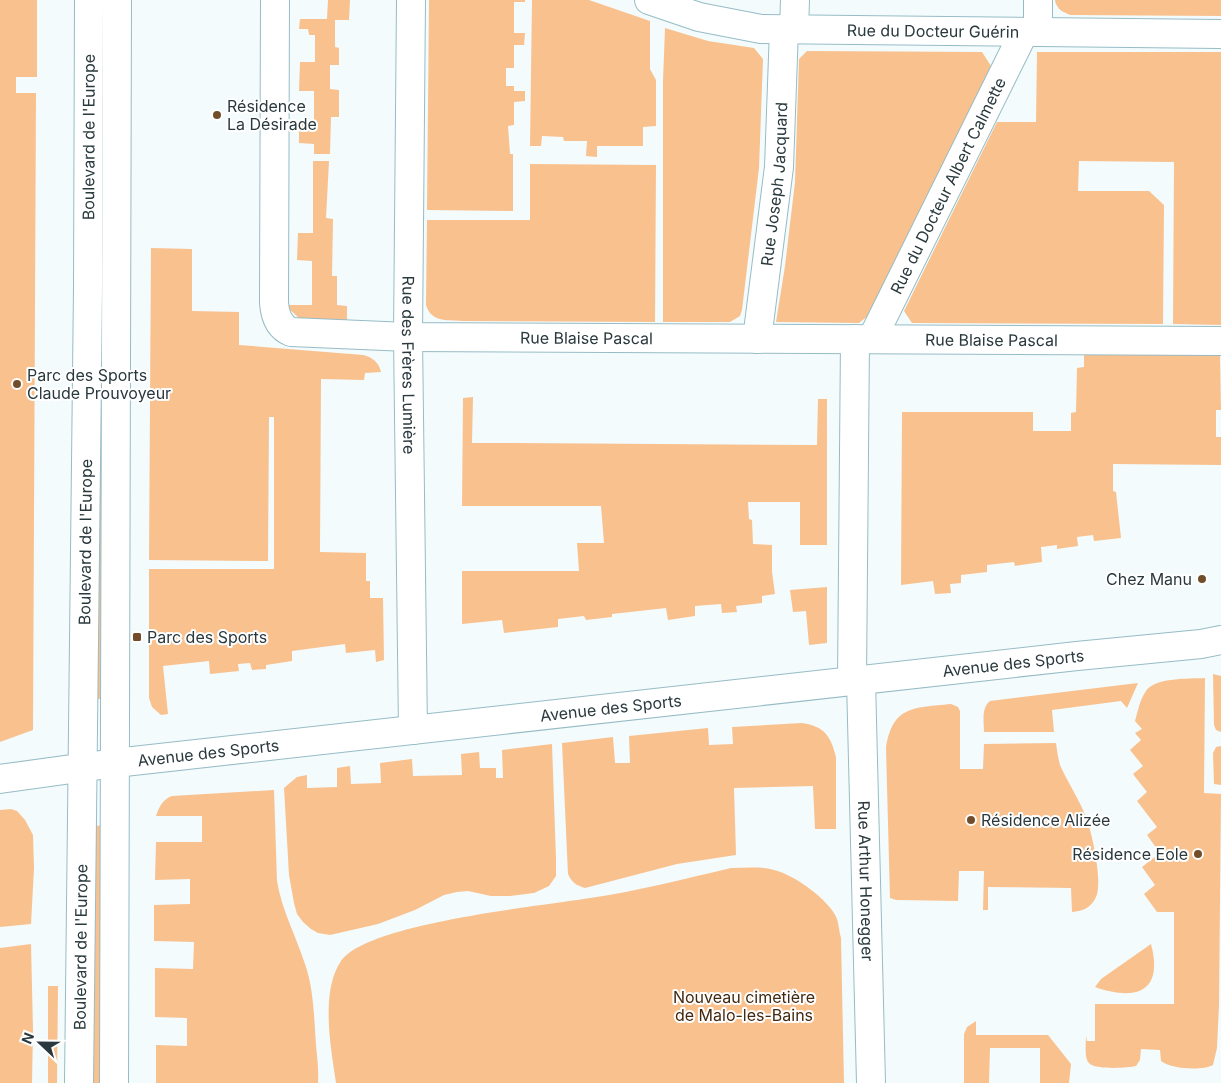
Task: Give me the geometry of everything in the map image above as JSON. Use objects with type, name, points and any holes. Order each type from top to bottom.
[{"type":"street","name":"Boulevard de l'Europe","points":[[79,1083],[88,287],[89,0]]},
{"type":"street","name":"Boulevard de l'Europe","points":[[114,1083],[117,0]]},
{"type":"street","name":"Rue Blaise Pascal","points":[[275,0],[274,304],[279,322],[287,330],[298,334],[408,338],[1221,340]]},
{"type":"street","name":"Rue des Frères Lumière","points":[[411,0],[408,338],[414,730]]},
{"type":"street","name":"Rue du Docteur Guérin","points":[[649,0],[713,20],[747,27],[1221,34]]},
{"type":"street","name":"Rue Joseph Jacquard","points":[[757,339],[779,167],[789,29],[795,0]]},
{"type":"street","points":[[1031,32],[1038,0]]},
{"type":"street","name":"Rue du Docteur Albert Calmette","points":[[857,681],[864,339],[1031,32]]},
{"type":"street","name":"Avenue des Sports","points":[[0,779],[115,763],[1201,644],[1221,640]]},
{"type":"street","name":"Rue Arthur Honegger","points":[[857,681],[871,1083]]},
{"type":"green space","name":"Parc des Sports Claude Prouvoyeur","points":[[0,0],[37,0],[37,77],[16,77],[16,93],[36,93],[33,730],[0,742]]},
{"type":"green space","points":[[328,0],[350,0],[349,20],[335,20],[335,47],[339,48],[339,65],[330,65],[330,89],[339,90],[339,117],[331,117],[330,154],[314,154],[314,144],[299,143],[299,122],[314,122],[314,91],[299,91],[300,62],[315,62],[315,35],[309,35],[308,29],[299,29],[300,19],[327,19]]},
{"type":"green space","points":[[429,0],[525,0],[525,2],[514,2],[514,33],[525,33],[524,45],[514,45],[514,68],[506,68],[506,86],[514,86],[514,91],[525,91],[525,101],[514,102],[514,125],[508,126],[510,154],[513,154],[513,211],[427,210]]},
{"type":"green space","points":[[532,0],[589,0],[650,21],[650,69],[656,80],[656,126],[643,127],[643,146],[597,146],[597,157],[586,156],[587,141],[564,141],[563,137],[542,136],[541,146],[530,146]]},
{"type":"green space","points":[[1055,0],[1221,0],[1221,16],[1071,15],[1063,12]]},
{"type":"green space","points":[[665,28],[708,41],[754,48],[763,59],[759,168],[742,310],[740,316],[730,322],[663,322],[663,81]]},
{"type":"green space","points":[[807,51],[982,52],[991,66],[869,315],[859,323],[776,322],[795,182],[799,59]]},
{"type":"green space","points":[[1037,52],[1221,52],[1221,325],[1173,324],[1174,162],[1079,161],[1078,191],[1149,191],[1164,205],[1163,324],[912,323],[904,311],[997,122],[1036,122]]},
{"type":"green space","points":[[313,161],[329,161],[326,218],[333,219],[332,276],[337,276],[337,305],[347,306],[347,320],[300,319],[285,305],[312,305],[312,261],[297,260],[298,233],[313,233]]},
{"type":"green space","points":[[530,164],[656,165],[655,322],[462,321],[445,320],[431,315],[426,305],[427,220],[530,220]]},
{"type":"green space","points":[[151,248],[192,249],[192,311],[239,312],[239,345],[363,355],[373,359],[379,366],[381,372],[365,373],[364,380],[321,379],[320,552],[366,553],[366,581],[370,581],[370,598],[383,598],[384,660],[376,662],[375,650],[346,653],[345,644],[292,651],[292,661],[266,665],[266,669],[252,670],[250,663],[238,664],[239,671],[210,674],[209,661],[163,666],[168,714],[161,715],[152,707],[149,698],[149,569],[274,569],[274,417],[269,417],[268,561],[149,560]]},
{"type":"green space","points":[[96,295],[108,295],[106,699],[94,699]]},
{"type":"green space","points":[[1084,354],[1220,355],[1221,410],[1216,410],[1216,437],[1221,437],[1221,465],[1113,464],[1113,491],[1116,492],[1121,538],[1094,541],[1093,535],[1077,537],[1078,546],[1057,549],[1057,545],[1041,547],[1042,562],[1015,566],[1014,562],[987,565],[987,572],[961,575],[961,583],[950,584],[951,593],[935,594],[933,581],[901,585],[902,412],[1033,412],[1033,431],[1071,431],[1071,413],[1076,412],[1077,368],[1084,367]]},
{"type":"green space","points":[[473,397],[472,443],[817,445],[818,399],[827,399],[827,545],[800,545],[800,502],[748,502],[749,519],[752,520],[753,544],[772,545],[772,572],[775,594],[762,596],[762,603],[736,606],[737,612],[722,613],[721,604],[695,606],[695,616],[668,620],[666,608],[612,614],[612,617],[586,620],[584,616],[558,619],[558,627],[504,633],[502,620],[462,624],[462,571],[579,571],[577,543],[604,543],[601,506],[462,506],[463,398]]},
{"type":"green space","points":[[827,587],[827,643],[809,645],[806,611],[793,612],[790,590]]},
{"type":"green space","points":[[1213,674],[1221,676],[1221,732],[1216,730],[1214,725]]},
{"type":"green space","name":"Résidence Eole","points":[[1205,678],[1204,793],[1221,794],[1219,1005],[1217,1048],[1213,1065],[1202,1068],[1172,1066],[1161,1061],[1160,1050],[1141,1049],[1140,1060],[1136,1066],[1119,1068],[1097,1067],[1089,1063],[1086,1058],[1086,1036],[1087,1041],[1095,1041],[1095,1004],[1174,1004],[1174,912],[1157,912],[1144,894],[1155,885],[1142,867],[1160,853],[1147,835],[1157,827],[1137,801],[1147,792],[1133,774],[1143,766],[1130,750],[1141,740],[1135,733],[1142,729],[1135,721],[1142,698],[1150,686],[1164,681]]},
{"type":"green space","points":[[1138,683],[1127,708],[1121,701],[1052,710],[1054,732],[984,732],[984,711],[990,701]]},
{"type":"green space","points":[[951,704],[958,707],[960,711],[960,769],[983,769],[984,744],[1056,743],[1060,765],[1086,817],[1091,834],[1098,880],[1098,890],[1092,904],[1080,911],[1072,912],[1071,888],[988,887],[988,910],[983,910],[984,871],[959,871],[958,901],[896,900],[890,898],[886,748],[889,734],[900,716],[907,711],[916,708]]},
{"type":"green space","points":[[810,724],[821,730],[832,743],[836,757],[836,829],[815,829],[813,786],[734,788],[736,855],[677,864],[585,888],[571,880],[568,874],[562,743],[613,737],[615,763],[630,763],[629,736],[708,728],[709,745],[733,744],[732,727]]},
{"type":"green space","points":[[552,744],[556,876],[549,886],[534,893],[510,896],[491,896],[468,891],[457,892],[444,895],[415,910],[378,924],[330,935],[318,933],[311,929],[297,914],[289,875],[284,788],[297,777],[307,775],[307,788],[337,787],[337,768],[350,766],[351,784],[381,783],[380,763],[412,759],[413,776],[462,775],[461,754],[479,752],[480,768],[496,768],[496,778],[503,778],[502,750]]},
{"type":"green space","points":[[1221,746],[1221,785],[1214,784],[1213,753],[1216,747]]},
{"type":"green space","points":[[274,790],[277,881],[282,903],[308,974],[314,1014],[318,1083],[156,1083],[156,1045],[187,1046],[187,1018],[155,1017],[155,968],[193,969],[194,942],[154,941],[154,905],[190,904],[190,879],[155,880],[156,842],[202,842],[202,816],[156,816],[157,813],[164,801],[172,796]]},
{"type":"green space","points":[[11,809],[17,811],[25,820],[33,835],[34,868],[31,924],[0,927],[0,810]]},
{"type":"green space","points":[[107,825],[105,1083],[87,1083],[95,826]]},
{"type":"green space","name":"Nouveau cimetière de Malo-les-Bains","points":[[731,868],[758,868],[782,872],[819,896],[837,919],[841,938],[844,1083],[336,1083],[329,1020],[331,988],[341,961],[357,948],[384,936],[419,926],[497,911],[626,892]]},
{"type":"green space","points":[[31,944],[32,1083],[0,1083],[0,948]]},
{"type":"green space","points":[[1151,944],[1154,960],[1153,973],[1150,983],[1143,989],[1122,993],[1095,987],[1101,979]]},
{"type":"green space","points":[[48,986],[58,986],[57,1083],[48,1083]]},
{"type":"green space","points":[[976,1021],[976,1035],[1048,1035],[1071,1064],[1069,1083],[1040,1083],[1040,1048],[990,1048],[989,1083],[964,1083],[964,1034],[967,1027]]},
{"type":"place","name":"Résidence La Désirade","points":[[217,115]]},
{"type":"place","name":"Parc des Sports Claude Prouvoyeur","points":[[17,384]]},
{"type":"place","name":"Chez Manu","points":[[1202,579]]},
{"type":"place","name":"Parc des Sports","points":[[137,637]]},
{"type":"place","name":"Résidence Alizée","points":[[971,820]]},
{"type":"place","name":"Résidence Eole","points":[[1198,854]]}]
